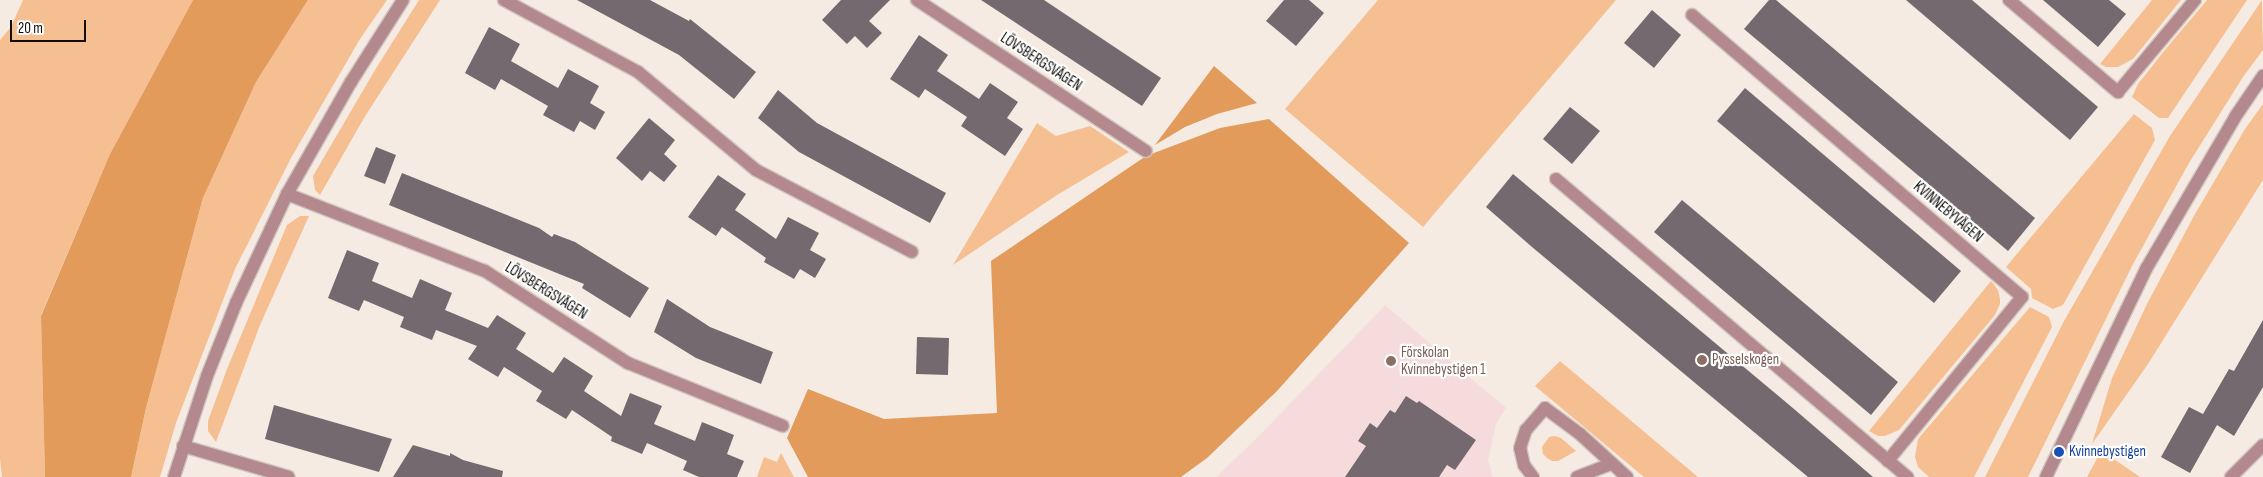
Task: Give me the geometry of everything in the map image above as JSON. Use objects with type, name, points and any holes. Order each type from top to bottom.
[{"type":"street","points":[[174,477],[207,376],[229,321],[287,194],[351,82],[404,0]]},
{"type":"street","points":[[504,0],[638,72],[756,170],[912,252]]},
{"type":"street","name":"LÖVSBERGSVÄGEN","points":[[917,0],[1146,151]]},
{"type":"street","points":[[2008,0],[2118,92],[2195,0]]},
{"type":"street","name":"KVINNEBYVÄGEN","points":[[1692,15],[2022,297],[1888,461]]},
{"type":"street","points":[[2046,477],[2146,269],[2231,125],[2263,76]]},
{"type":"street","points":[[1556,179],[1908,477]]},
{"type":"street","name":"LÖVSBERGSVÄGEN","points":[[287,194],[485,271],[628,363],[784,426]]},
{"type":"street","points":[[1533,477],[1524,465],[1520,448],[1526,430],[1545,408],[1580,434],[1627,477]]},
{"type":"street","points":[[2231,477],[2263,445]]},
{"type":"street","points":[[183,446],[289,477]]},
{"type":"street","points":[[1577,477],[1611,464]]},
{"type":"shaded area","points":[[23,0],[193,0],[110,154],[41,315],[45,477],[2,477],[0,458],[0,40],[11,27]]},
{"type":"shaded area","points":[[193,0],[308,0],[256,82],[203,198],[146,408],[131,477],[45,477],[41,316],[110,154]]},
{"type":"shaded area","points":[[308,0],[387,0],[360,39],[291,158],[235,269],[176,423],[160,477],[131,477],[146,408],[203,198],[256,82]]},
{"type":"shaded area","points":[[419,0],[440,0],[364,118],[320,195],[315,190],[313,176],[375,70]]},
{"type":"shaded area","points":[[1378,0],[1616,0],[1423,227],[1285,109]]},
{"type":"shaded area","points":[[2152,0],[2181,0],[2133,59],[2118,67],[2106,67],[2100,64]]},
{"type":"shaded area","points":[[2207,0],[2247,0],[2168,118],[2159,118],[2132,97],[2138,84]]},
{"type":"shaded area","points":[[2262,0],[2263,50],[2243,77],[2189,163],[2132,266],[2028,477],[1985,477],[2064,321],[2170,136]]},
{"type":"shaded area","points":[[1214,66],[1257,103],[1217,114],[1185,127],[1155,145]]},
{"type":"shaded area","points":[[2263,104],[2263,180],[2148,364],[2092,444],[2112,378],[2147,304],[2195,214],[2245,129]]},
{"type":"shaded area","points":[[2134,114],[2152,128],[2155,140],[2063,305],[2053,309],[2032,298],[2031,289],[2006,267]]},
{"type":"shaded area","points":[[1269,119],[1409,243],[1277,391],[1207,458],[1181,477],[808,477],[787,438],[808,389],[884,419],[997,413],[991,261],[1146,156],[1220,128]]},
{"type":"shaded area","points":[[1037,123],[1056,136],[1090,126],[1129,152],[1057,195],[953,265]]},
{"type":"shaded area","points":[[300,216],[309,216],[260,325],[216,442],[208,431],[208,421],[227,369],[287,225]]},
{"type":"shaded area","points":[[1991,281],[1998,290],[2000,299],[1995,315],[1899,430],[1885,436],[1878,436],[1869,431]]},
{"type":"shaded area","name":"Förskolan Kvinnebystigen 1","points":[[1385,305],[1506,408],[1496,424],[1488,460],[1493,477],[1216,477],[1260,435]]},
{"type":"shaded area","points":[[2030,307],[2049,317],[2052,327],[1974,477],[1929,477],[1918,467],[1915,457],[1918,439]]},
{"type":"shaded area","points":[[1560,361],[1698,477],[1644,477],[1535,386]]},
{"type":"shaded area","points":[[1549,437],[1561,438],[1576,451],[1558,461],[1552,461],[1547,458],[1543,454],[1542,447]]},
{"type":"shaded area","points":[[2102,451],[2140,477],[2087,477]]},
{"type":"shaded area","points":[[781,453],[794,477],[757,477],[764,457],[777,462]]},
{"type":"building","points":[[577,0],[650,0],[689,21],[690,19],[756,72],[734,99],[679,55]]},
{"type":"building","points":[[841,0],[890,0],[869,21],[882,33],[867,48],[855,36],[847,44],[822,20]]},
{"type":"building","points":[[981,0],[1044,0],[1161,78],[1142,106]]},
{"type":"building","points":[[1284,0],[1309,0],[1324,13],[1296,46],[1266,21]]},
{"type":"building","points":[[1769,0],[1776,0],[2035,218],[2008,251],[1744,29]]},
{"type":"building","points":[[1906,0],[1972,0],[2098,107],[2070,140]]},
{"type":"building","points":[[2043,0],[2109,0],[2126,14],[2098,47]]},
{"type":"building","points":[[1652,10],[1681,35],[1654,68],[1624,43]]},
{"type":"building","points":[[489,27],[520,44],[511,61],[558,88],[568,69],[599,86],[590,103],[605,112],[595,130],[580,121],[574,132],[543,115],[548,106],[501,79],[495,90],[465,73]]},
{"type":"building","points":[[919,35],[948,55],[937,71],[979,99],[990,83],[1018,102],[1007,118],[1023,129],[1005,156],[961,126],[967,117],[925,89],[919,98],[890,79]]},
{"type":"building","points":[[1745,88],[1961,271],[1934,303],[1717,121]]},
{"type":"building","points":[[778,90],[817,123],[946,193],[930,223],[799,152],[758,118]]},
{"type":"building","points":[[1570,107],[1600,131],[1572,164],[1543,139]]},
{"type":"building","points":[[649,118],[675,140],[664,154],[677,166],[664,182],[650,171],[642,181],[616,158]]},
{"type":"building","points":[[376,147],[396,155],[385,184],[364,176]]},
{"type":"building","points":[[402,173],[539,228],[552,237],[554,234],[575,242],[649,288],[630,318],[582,288],[584,284],[389,205]]},
{"type":"building","points":[[1513,174],[1873,477],[1808,477],[1532,247],[1486,207]]},
{"type":"building","points":[[718,175],[746,194],[735,210],[776,239],[788,217],[819,233],[810,250],[826,259],[815,278],[800,269],[794,279],[764,262],[766,258],[722,227],[716,236],[688,217]]},
{"type":"building","points":[[1682,200],[1898,382],[1871,415],[1654,232]]},
{"type":"building","points":[[347,250],[379,263],[372,281],[412,298],[420,279],[452,293],[445,310],[488,328],[497,315],[526,333],[516,349],[553,373],[564,357],[593,376],[584,391],[621,416],[630,393],[662,406],[654,424],[695,441],[702,422],[734,435],[727,454],[744,461],[737,477],[699,477],[683,470],[687,461],[647,443],[642,454],[611,441],[612,437],[572,410],[566,419],[536,401],[542,391],[504,367],[498,377],[468,359],[477,346],[436,330],[432,340],[400,327],[404,317],[364,300],[359,311],[328,298]]},
{"type":"building","points":[[667,299],[710,327],[773,352],[761,384],[696,358],[654,332]]},
{"type":"building","points":[[2263,320],[2263,387],[2234,436],[2217,425],[2190,473],[2161,457],[2189,407],[2203,414],[2229,369],[2234,371]]},
{"type":"building","points":[[917,337],[949,338],[948,375],[916,374]]},
{"type":"building","points":[[1406,396],[1417,403],[1419,401],[1476,440],[1455,470],[1447,465],[1439,477],[1345,477],[1366,446],[1358,441],[1370,423],[1377,428],[1390,410],[1395,413]]},
{"type":"building","points":[[274,405],[392,439],[379,472],[265,439]]},
{"type":"building","points":[[413,445],[450,456],[450,453],[463,460],[503,471],[502,477],[393,477]]},
{"type":"place","name":"Pysselskogen","points":[[1702,360]]},
{"type":"place","name":"Förskolan Kvinnebystigen 1","points":[[1391,361]]},
{"type":"place","name":"Kvinnebystigen","points":[[2059,452]]}]
